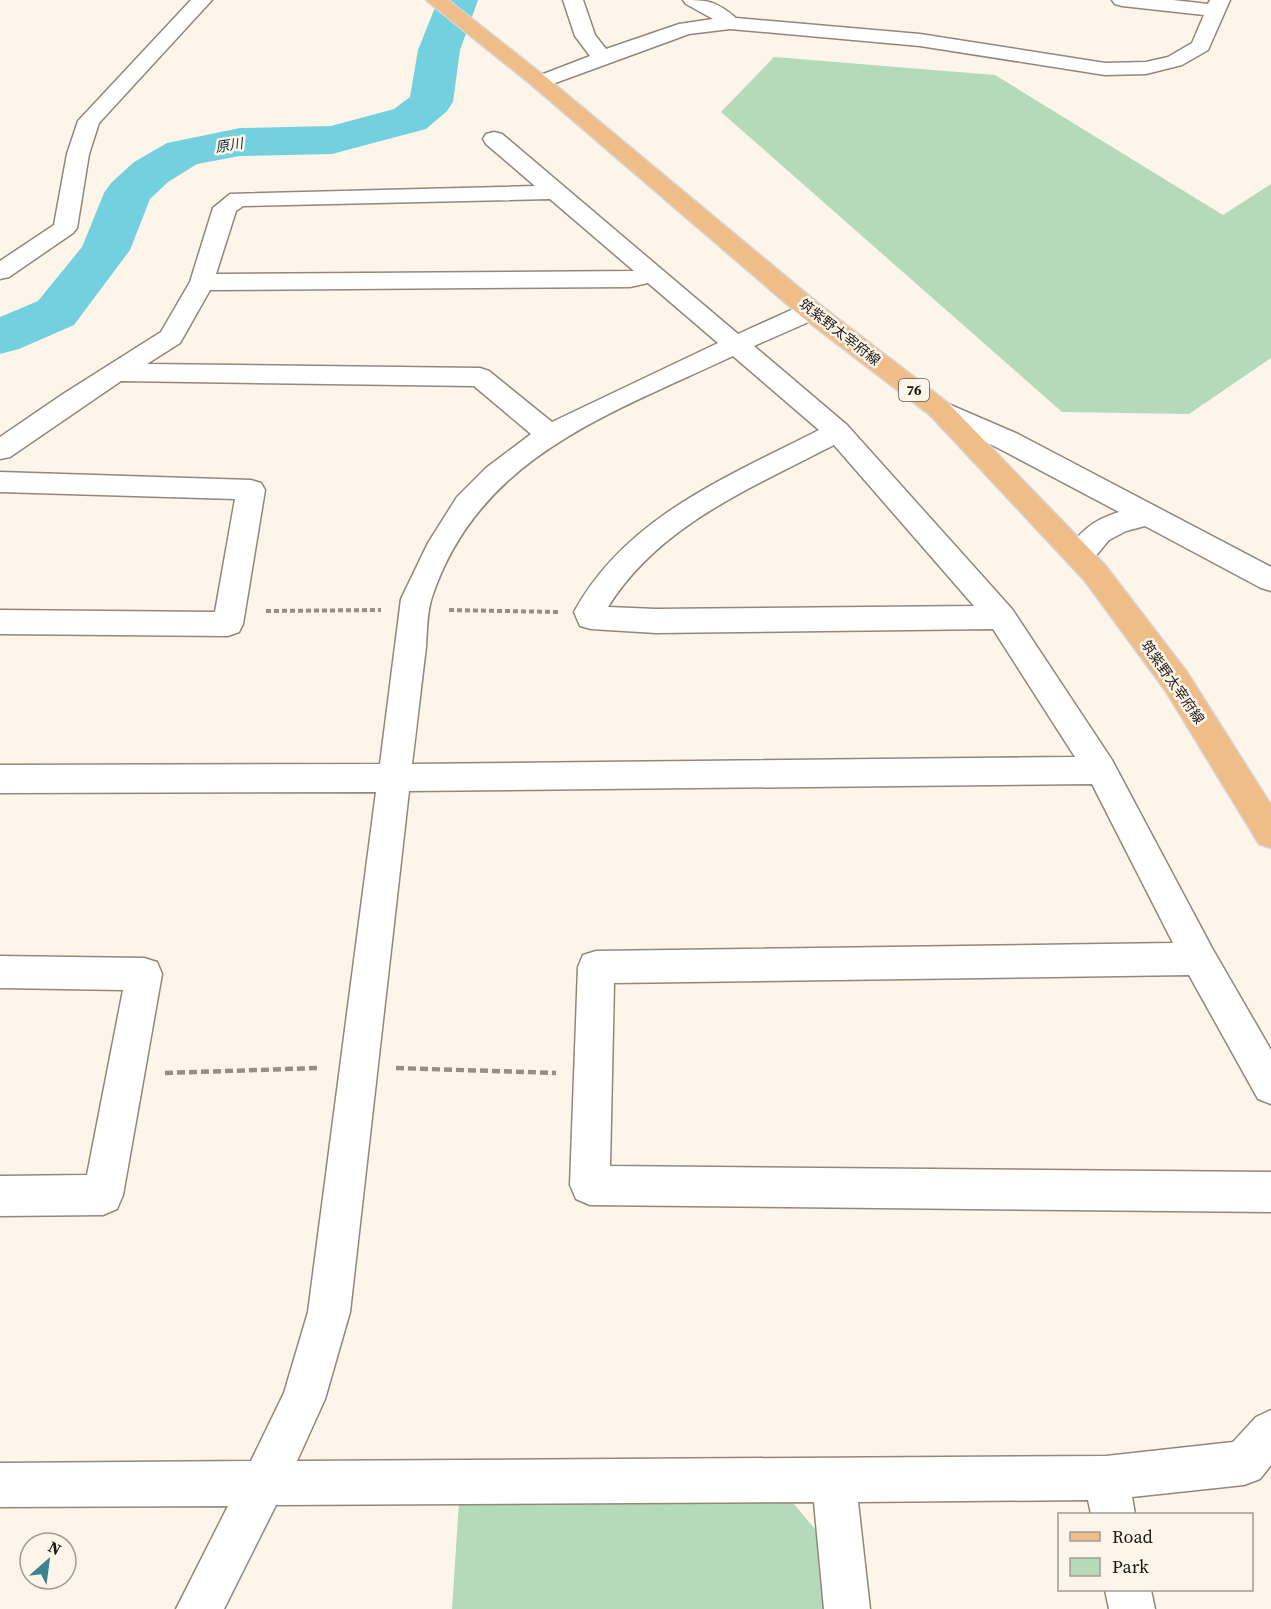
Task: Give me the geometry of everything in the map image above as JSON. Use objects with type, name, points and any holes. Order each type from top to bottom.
[{"type":"main road","name":"筑紫野太宰府線","points":[[436,0],[540,82],[812,311],[939,409],[1095,573],[1176,681],[1271,834]]},
{"type":"street","points":[[0,272],[65,228],[78,154],[89,121],[202,0]]},
{"type":"street","points":[[573,0],[585,36],[603,59]]},
{"type":"street","points":[[693,0],[716,11],[730,23]]},
{"type":"street","points":[[540,82],[686,28],[730,23],[920,39],[1105,69],[1146,68],[1175,61],[1201,45],[1218,6],[1122,0]]},
{"type":"street","points":[[494,139],[838,432],[1001,617],[1101,770],[1199,959],[1271,1086]]},
{"type":"street","points":[[0,450],[171,337],[202,282],[225,208],[238,199],[556,192]]},
{"type":"street","points":[[202,282],[630,279],[653,275]]},
{"type":"street","points":[[199,1609],[304,1400],[329,1312],[416,599],[442,543],[475,494],[516,455],[548,433],[735,344],[812,311]]},
{"type":"street","points":[[117,372],[480,376],[548,433]]},
{"type":"street","points":[[939,409],[1008,441],[1271,580]]},
{"type":"street","points":[[838,432],[690,510],[652,536],[618,570],[589,612],[591,618],[657,621],[1001,617]]},
{"type":"street","points":[[0,482],[251,490],[228,624],[0,622]]},
{"type":"street","points":[[1078,556],[1087,542],[1096,534],[1126,519],[1147,515]]},
{"type":"street","points":[[0,779],[393,778],[1101,770]]},
{"type":"street","points":[[1199,959],[596,967],[590,1185],[1271,1192]]},
{"type":"street","points":[[0,972],[144,974],[103,1195],[0,1196]]},
{"type":"street","points":[[0,1485],[834,1481],[1110,1496],[1244,1463],[1271,1432]]},
{"type":"street","points":[[834,1481],[847,1609]]},
{"type":"street","points":[[1128,1591],[1132,1609]]},
{"type":"path","points":[[231,611],[415,609],[589,612]]},
{"type":"path","points":[[126,1074],[358,1066],[593,1074]]},
{"type":"green space","points":[[774,57],[995,75],[1223,215],[1271,184],[1271,358],[1189,414],[1062,412],[721,112]]},
{"type":"green space","points":[[459,1502],[793,1503],[821,1536],[827,1609],[452,1609]]},
{"type":"waterway","name":"原川","points":[[0,337],[56,313],[105,250],[128,193],[151,172],[183,153],[240,142],[332,140],[410,119],[431,102],[439,50],[458,0]]}]
